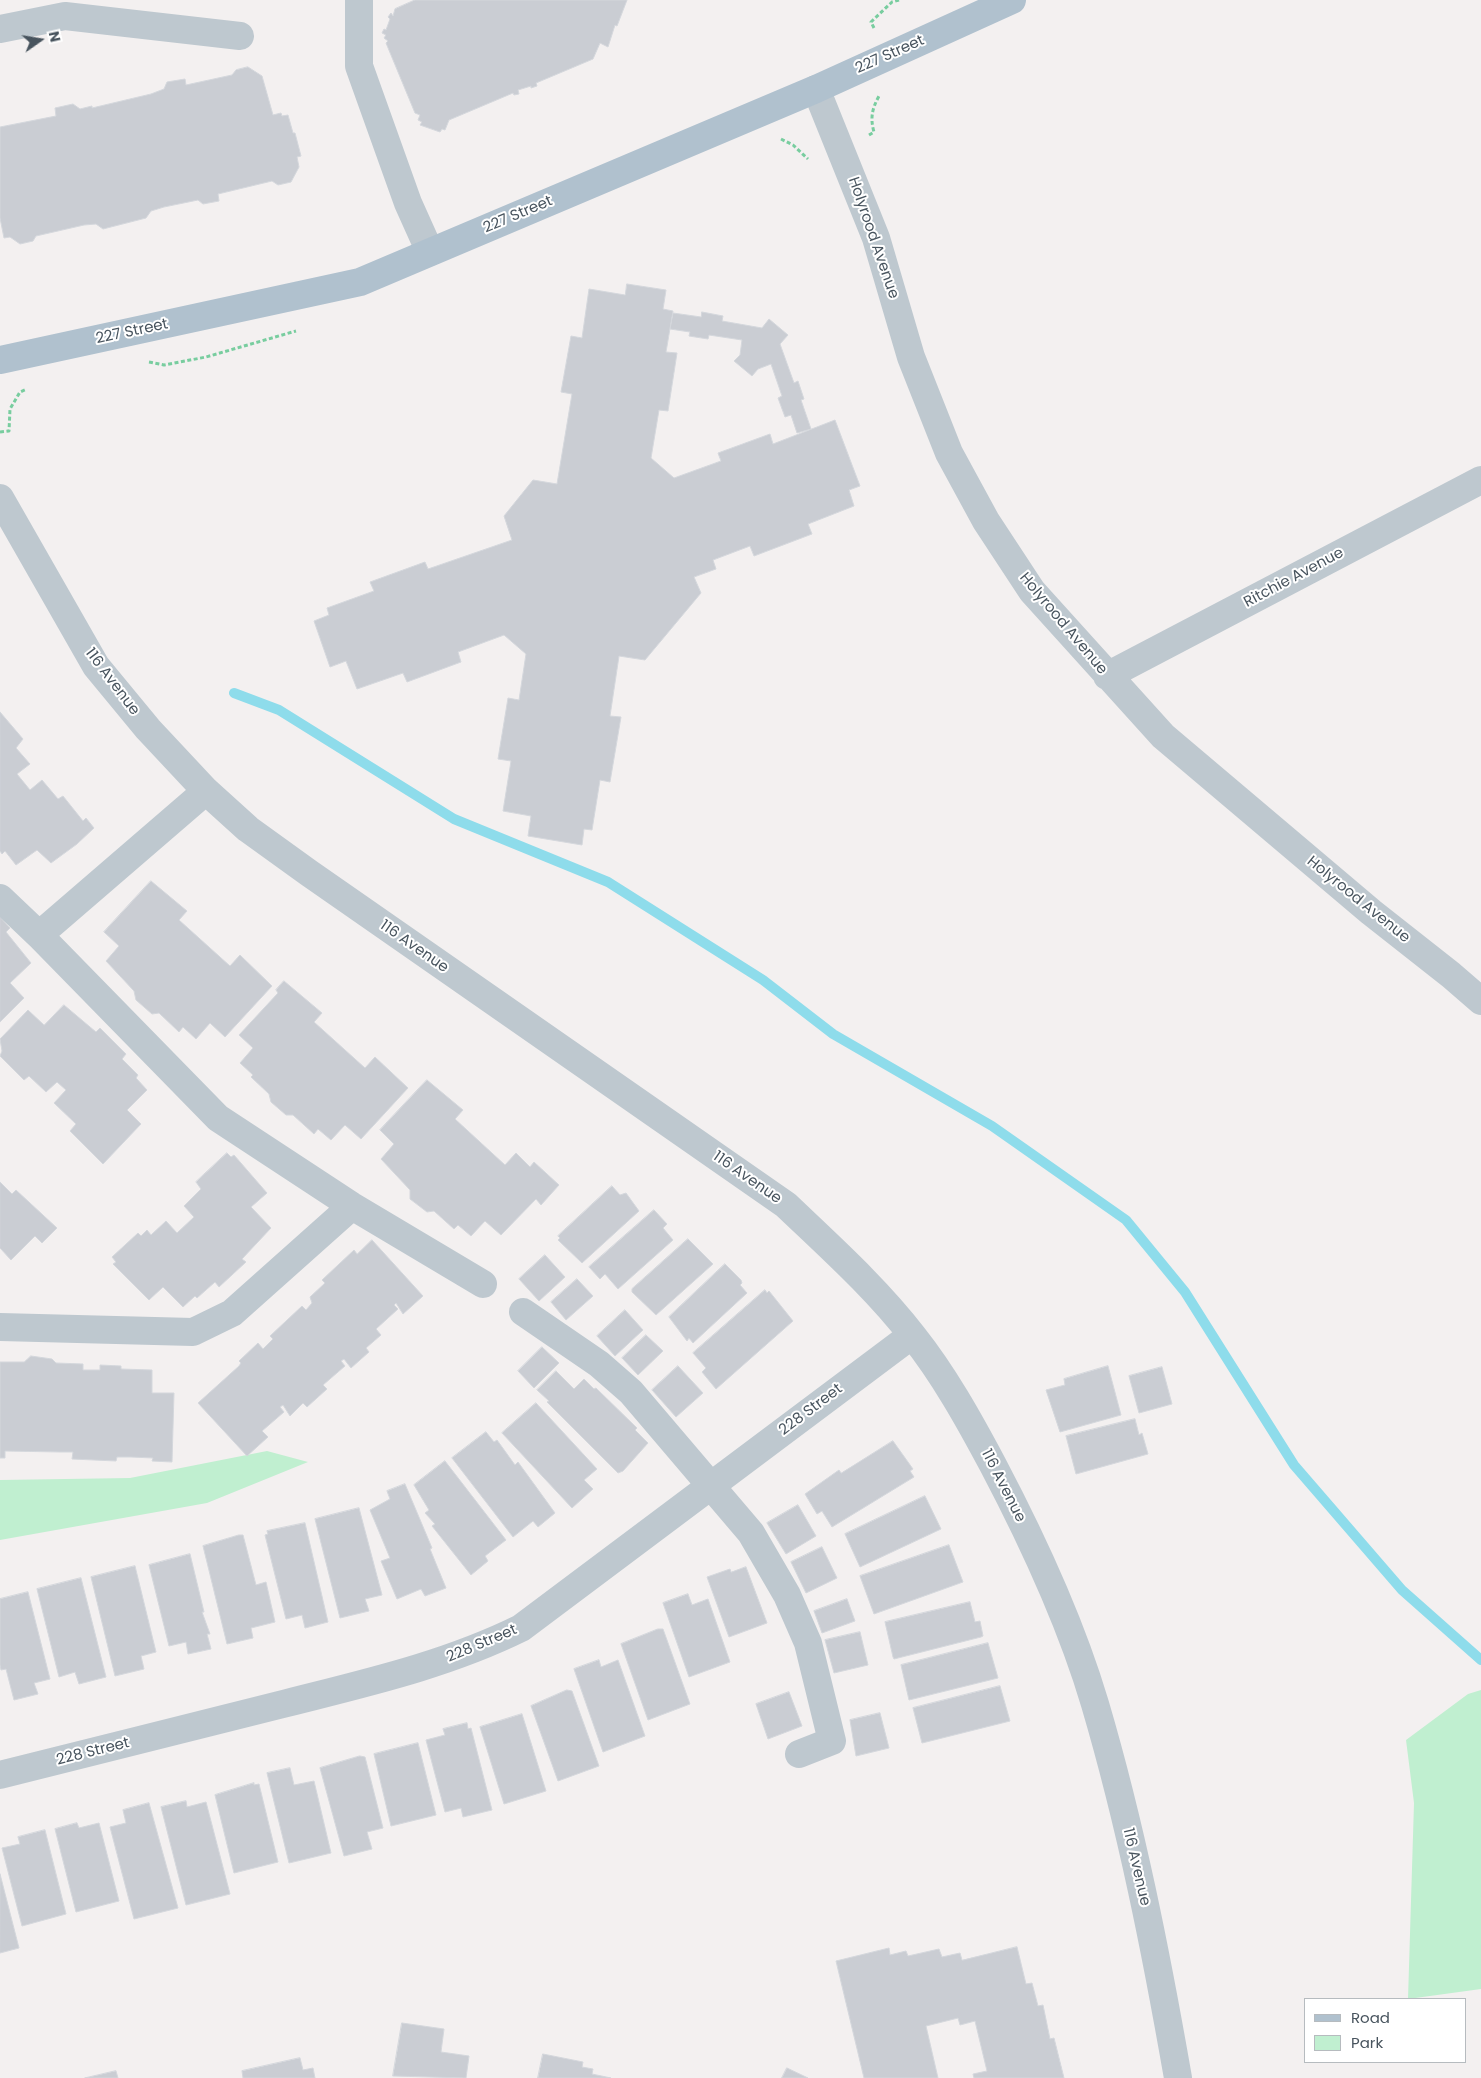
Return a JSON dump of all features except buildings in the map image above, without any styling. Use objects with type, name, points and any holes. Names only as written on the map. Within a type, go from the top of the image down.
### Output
[{"type":"main road","name":"227 Street","points":[[0,360],[360,282],[816,89],[1012,0]]},
{"type":"street","points":[[359,0],[359,66],[408,204],[430,252]]},
{"type":"street","points":[[0,29],[65,16],[240,36]]},
{"type":"street","name":"Holyrood Avenue","points":[[816,89],[870,221],[887,270],[911,357],[949,453],[986,521],[1032,591],[1163,736],[1481,1001]]},
{"type":"street","name":"Ritchie Avenue","points":[[1107,676],[1481,480]]},
{"type":"street","name":"116 Avenue","points":[[0,498],[96,666],[148,729],[206,791],[248,829],[309,873],[786,1205],[841,1257],[912,1335],[948,1385],[1013,1503],[1080,1661],[1097,1712],[1151,1930],[1178,2078]]},
{"type":"street","points":[[40,935],[206,791]]},
{"type":"street","points":[[0,898],[40,935],[218,1118],[352,1206],[483,1284]]},
{"type":"street","points":[[0,1326],[193,1332],[232,1313],[352,1206]]},
{"type":"street","points":[[524,1312],[599,1364],[631,1392],[712,1485],[751,1533],[769,1561],[787,1595],[808,1643],[832,1741],[799,1754]]},
{"type":"street","name":"228 Street","points":[[0,1775],[429,1666],[484,1646],[521,1628],[912,1335]]},
{"type":"path","points":[[871,22],[892,2],[899,0]]},
{"type":"path","points":[[874,132],[871,120],[872,109],[884,90]]},
{"type":"path","points":[[784,140],[801,151],[810,162]]},
{"type":"path","points":[[0,432],[9,431],[10,409],[20,392]]},
{"type":"green space","points":[[267,1451],[308,1462],[207,1503],[0,1540],[0,1480],[130,1478]]},
{"type":"green space","points":[[1481,1690],[1481,1989],[1408,1998],[1414,1803],[1406,1740],[1468,1694]]},
{"type":"waterway","points":[[234,693],[279,710],[454,819],[608,882],[763,980],[833,1034],[992,1126],[1126,1220],[1185,1292],[1294,1465],[1402,1590],[1481,1660]]}]
